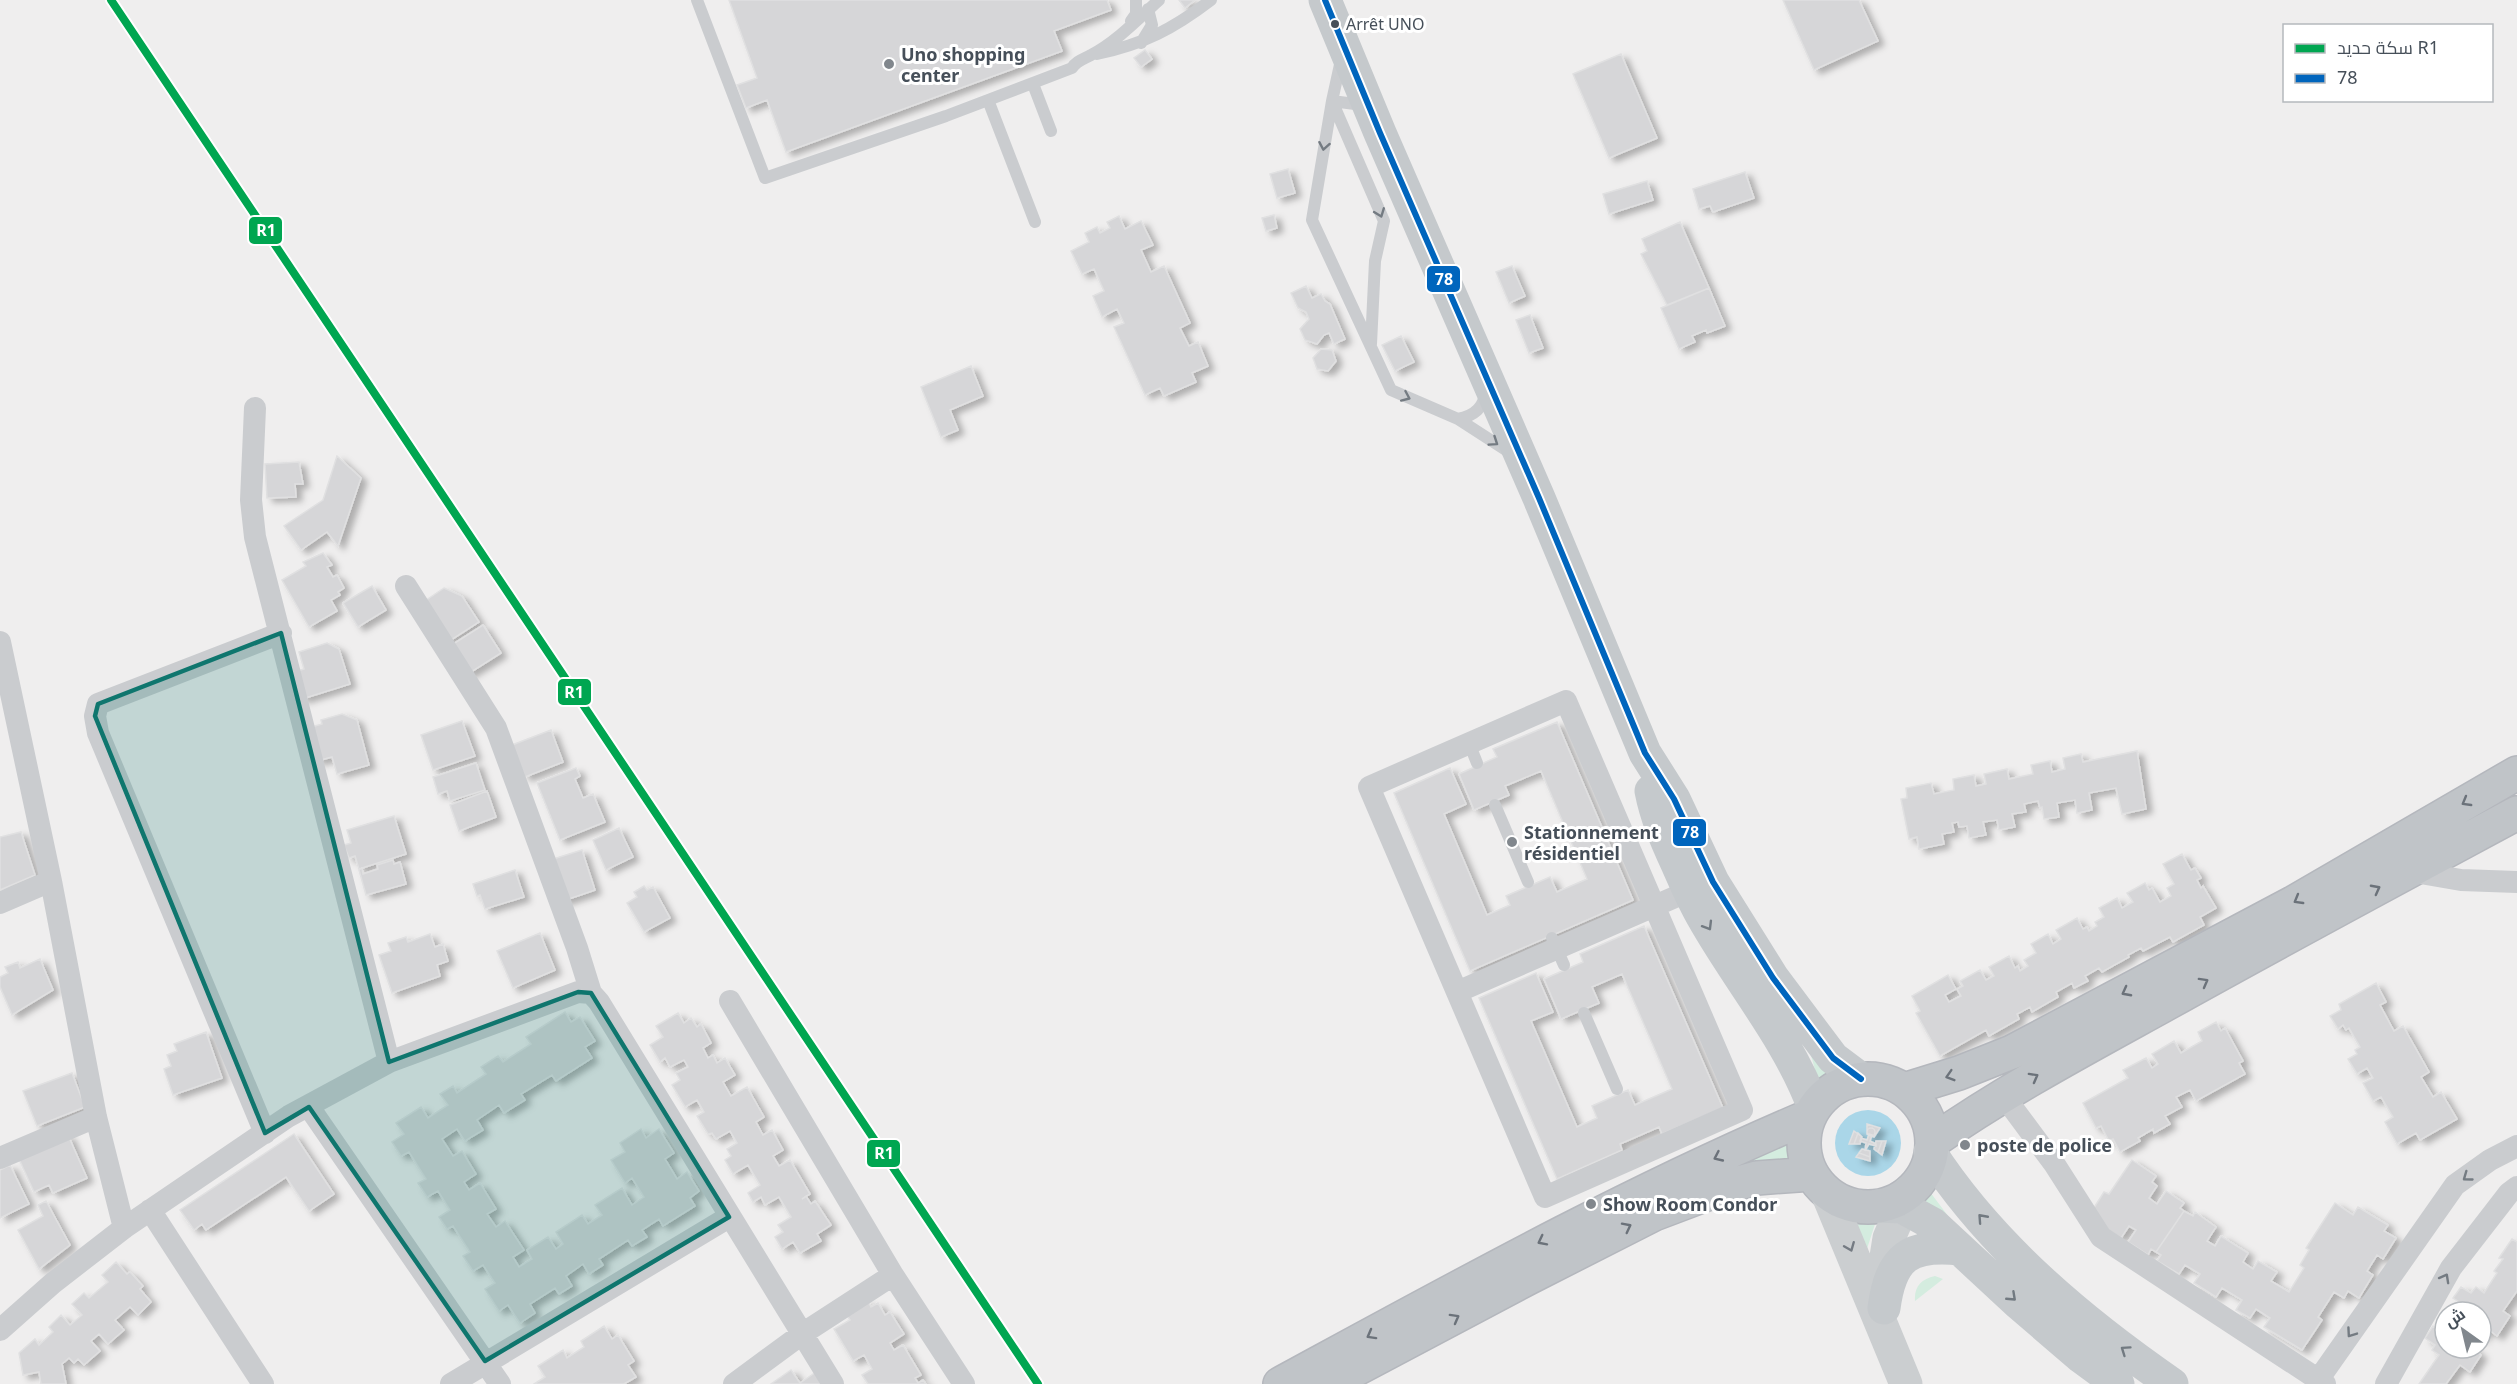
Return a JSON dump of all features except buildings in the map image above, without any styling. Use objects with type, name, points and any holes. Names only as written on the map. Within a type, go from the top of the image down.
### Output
[{"type":"highway","points":[[1904,1090],[1959,1073],[2012,1052],[2293,903],[2517,773]]},
{"type":"highway","points":[[1931,1147],[2003,1095],[2517,813]]},
{"type":"highway","points":[[1861,1079],[1876,1079],[1904,1090],[1924,1112],[1931,1147],[1928,1167],[1896,1202],[1852,1205],[1820,1183],[1806,1160],[1804,1145],[1812,1112],[1827,1094],[1843,1084],[1861,1079]]},
{"type":"highway","points":[[1280,1384],[1516,1254],[1641,1191],[1750,1121],[1812,1112]]},
{"type":"highway","points":[[1328,1384],[1653,1214],[1728,1186],[1757,1178],[1820,1183]]},
{"type":"main road","points":[[1328,17],[1524,464],[1645,753],[1674,799],[1713,882],[1773,978],[1833,1058],[1861,1079]]},
{"type":"main road","points":[[1645,753],[1654,808],[1689,891],[1718,943],[1794,1060],[1812,1112]]},
{"type":"main road","points":[[1931,1147],[1947,1178],[2039,1277],[2111,1341],[2172,1384]]},
{"type":"main road","points":[[1820,1183],[1906,1384]]},
{"type":"main road","points":[[1894,1354],[1884,1308],[1882,1282],[1896,1202],[1933,1224],[2017,1302],[2081,1357],[2118,1384]]},
{"type":"main road","points":[[1884,1308],[1887,1285],[1894,1269],[1903,1260],[1926,1247],[1960,1249]]},
{"type":"street","points":[[255,408],[251,500],[255,537],[389,1062]]},
{"type":"street","points":[[406,586],[496,728],[577,948],[591,993],[599,1002],[833,1384]]},
{"type":"street","points":[[265,1132],[98,733],[94,716],[98,704],[281,633]]},
{"type":"street","points":[[0,642],[51,881],[96,1117],[124,1228]]},
{"type":"street","points":[[1566,701],[1654,907],[1750,1121],[1641,1145],[1545,1197],[1369,787],[1473,753],[1566,701]]},
{"type":"street","points":[[2409,871],[2461,880],[2517,882]]},
{"type":"street","points":[[0,903],[51,881]]},
{"type":"street","points":[[1457,992],[1558,951],[1689,891]]},
{"type":"street","points":[[0,1330],[53,1283],[124,1228],[289,1116],[389,1062],[578,992],[591,993]]},
{"type":"street","points":[[730,1001],[892,1275],[964,1384]]},
{"type":"street","points":[[2003,1095],[2055,1165],[2101,1237],[2321,1382],[2455,1185],[2490,1160],[2517,1146]]},
{"type":"street","points":[[309,1107],[500,1384]]},
{"type":"street","points":[[0,1158],[96,1117]]},
{"type":"street","points":[[2386,1384],[2451,1268],[2509,1193],[2517,1187]]},
{"type":"street","points":[[150,1210],[263,1384]]},
{"type":"street","points":[[451,1384],[485,1361],[729,1217]]},
{"type":"street","points":[[734,1384],[802,1334],[892,1275]]},
{"type":"lane","points":[[697,0],[765,178],[1033,84],[1072,68],[1075,63],[1092,55],[1140,44],[1181,22],[1211,0]]},
{"type":"lane","points":[[1125,29],[1136,14],[1136,0]]},
{"type":"lane","points":[[1092,55],[1159,0]]},
{"type":"lane","points":[[1140,44],[1152,25],[1148,9]]},
{"type":"lane","points":[[1328,17],[1332,101],[1312,220],[1391,390],[1458,419],[1524,464]]},
{"type":"lane","points":[[1033,84],[1051,131]]},
{"type":"lane","points":[[988,100],[1035,222]]},
{"type":"lane","points":[[1332,101],[1355,104],[1376,123]]},
{"type":"lane","points":[[1332,101],[1384,221],[1375,261],[1371,348]]},
{"type":"lane","points":[[1458,419],[1471,417],[1479,408],[1485,396],[1484,372]]},
{"type":"lane","points":[[1495,805],[1528,882]]},
{"type":"lane","points":[[1584,1013],[1617,1089]]},
{"type":"highlighted area","points":[[281,633],[389,1062],[578,992],[591,993],[729,1217],[485,1361],[309,1107],[265,1133],[95,716],[98,704]]},
{"type":"green space","points":[[1809,1048],[1840,1075],[1820,1088]]},
{"type":"green space","points":[[1786,1138],[1794,1165],[1716,1175]]},
{"type":"green space","points":[[1925,1191],[1930,1192],[1958,1229],[1923,1199],[1922,1194]]},
{"type":"green space","points":[[1854,1214],[1876,1221],[1865,1255],[1851,1224]]},
{"type":"green space","points":[[1935,1276],[1943,1279],[1915,1301],[1919,1284]]},
{"type":"water","points":[[1868,1110],[1880,1113],[1891,1120],[1898,1131],[1901,1143],[1898,1155],[1891,1166],[1880,1173],[1868,1176],[1856,1173],[1845,1166],[1838,1155],[1835,1143],[1838,1131],[1845,1120],[1856,1113]]},
{"type":"rail line","name":"R1","points":[[111,0],[1038,1384]]},
{"type":"transit line","name":"78","points":[[1325,0],[1380,133],[1539,498],[1645,753],[1674,799],[1713,882],[1773,978],[1833,1058],[1861,1079]]},
{"type":"place","name":"Arrêt UNO","points":[[1335,24]]},
{"type":"place","name":"Uno shopping center","points":[[889,64]]},
{"type":"place","name":"Stationnement résidentiel","points":[[1512,842]]},
{"type":"place","name":"poste de police","points":[[1965,1145]]},
{"type":"place","name":"Show Room Condor","points":[[1591,1204]]}]
